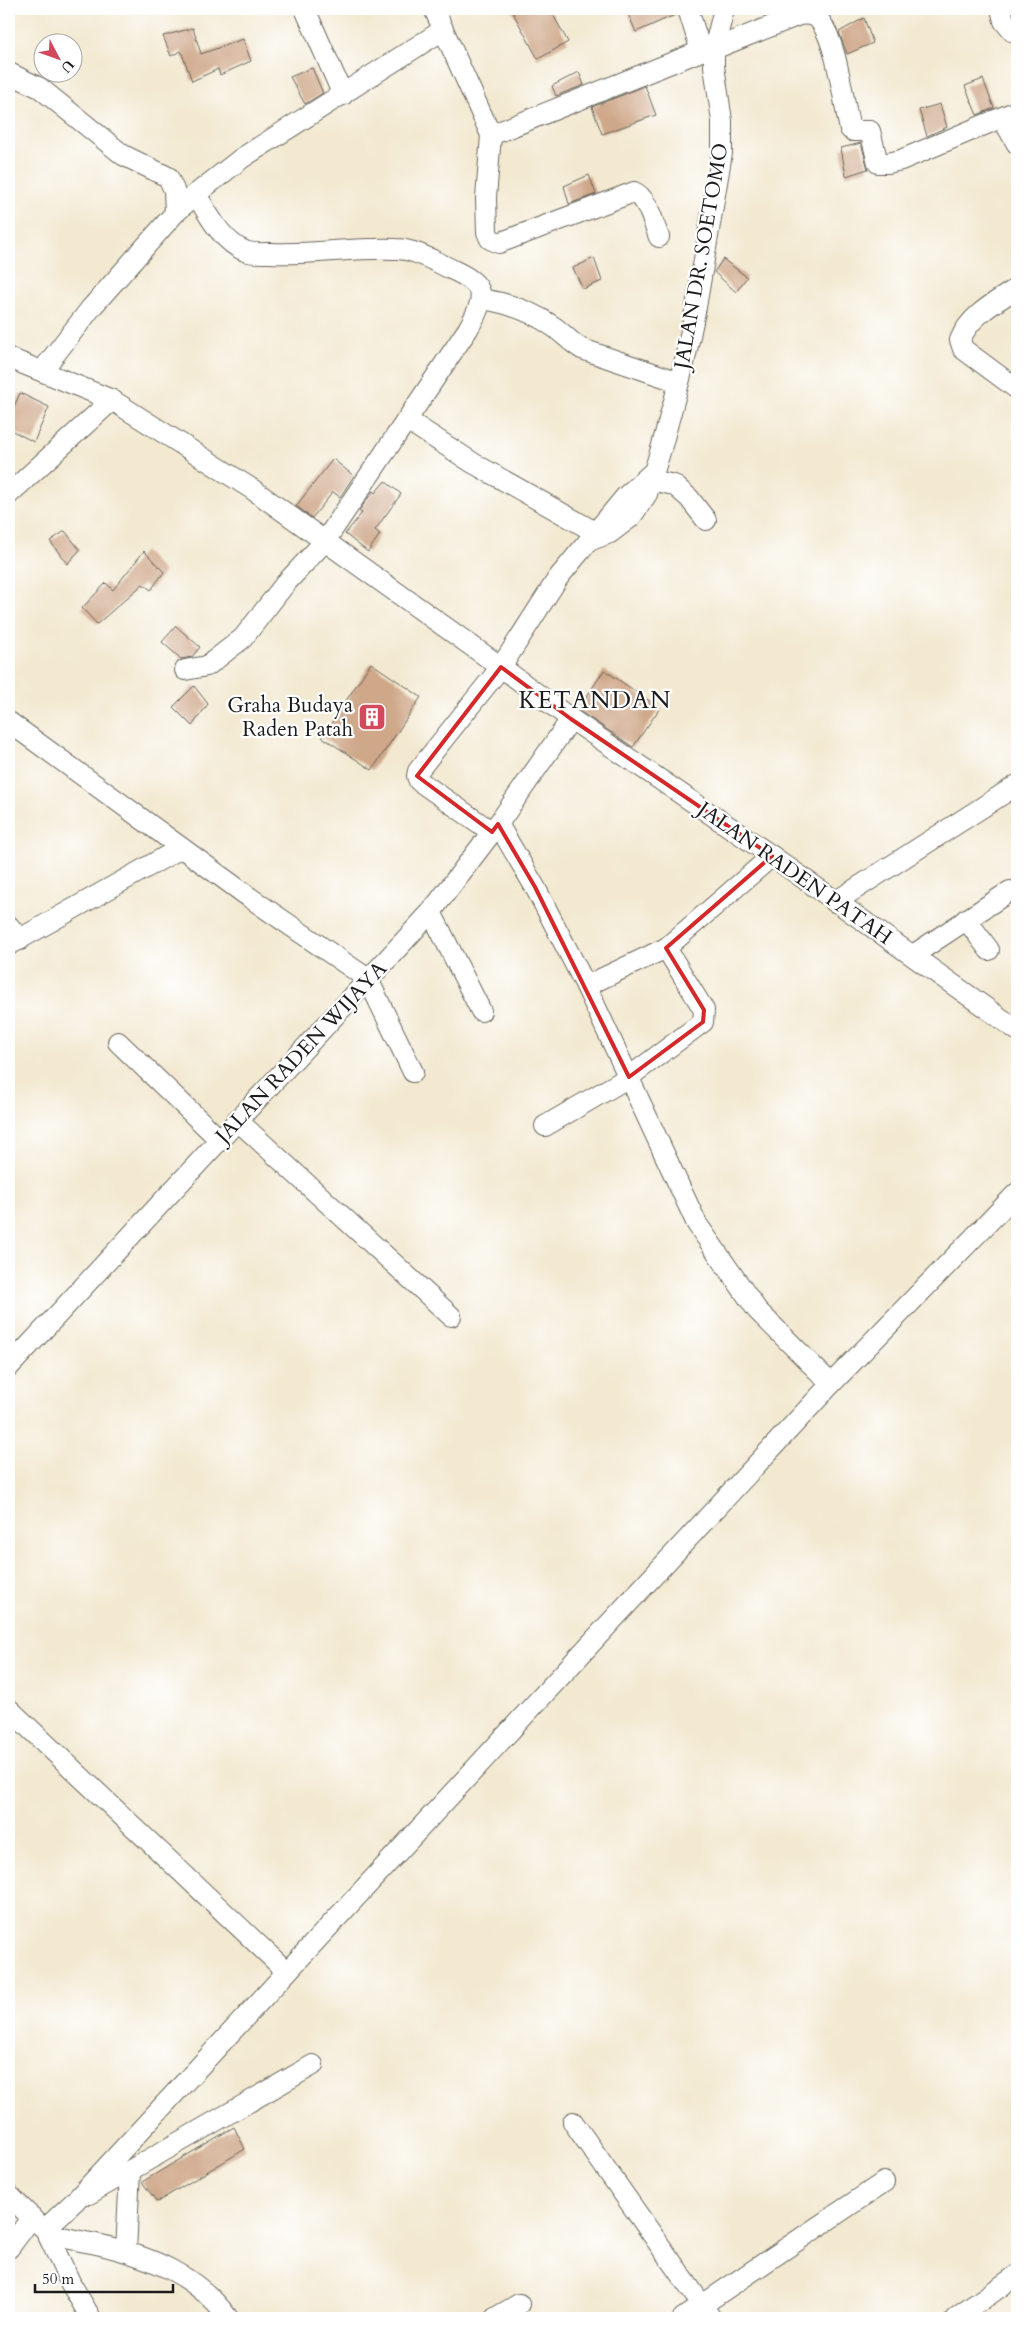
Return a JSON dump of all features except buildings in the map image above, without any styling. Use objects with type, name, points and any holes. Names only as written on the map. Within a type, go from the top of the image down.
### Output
[{"type":"street","points":[[305,9],[343,95]]},
{"type":"street","points":[[434,9],[491,135],[487,232],[494,242],[499,243],[634,192],[640,194],[646,204],[659,237]]},
{"type":"street","points":[[688,9],[707,50]]},
{"type":"street","name":"JALAN DR. SOETOMO","points":[[495,828],[419,781],[416,776],[502,666],[541,601],[593,536],[636,487],[652,476],[679,382],[696,307],[722,154],[722,121],[714,66],[707,50],[724,9]]},
{"type":"street","points":[[1001,9],[1004,21],[1012,31],[1017,29]]},
{"type":"street","points":[[491,135],[707,50],[799,15],[808,14],[816,17],[825,31],[834,56],[850,129],[853,131],[870,132],[876,160],[882,164],[901,160],[1010,114],[1017,144]]},
{"type":"street","points":[[42,371],[91,308],[175,213],[196,194],[242,158],[443,30]]},
{"type":"street","points":[[9,73],[40,88],[123,155],[168,177],[174,190],[175,213]]},
{"type":"street","points":[[185,670],[207,666],[243,638],[285,584],[325,541],[468,329],[480,308],[482,299],[476,286],[468,277],[432,260],[398,249],[301,255],[246,252],[233,243],[211,220],[196,194]]},
{"type":"street","points":[[1017,288],[976,316],[964,330],[960,340],[963,349],[1017,388]]},
{"type":"street","points":[[482,299],[517,308],[554,327],[573,344],[582,349],[679,382]]},
{"type":"street","name":"JALAN RADEN PATAH","points":[[9,358],[112,400],[252,489],[502,666],[571,719],[772,856],[1017,1030]]},
{"type":"street","points":[[9,494],[112,400]]},
{"type":"street","points":[[407,420],[473,463],[593,536]]},
{"type":"street","points":[[652,476],[674,485],[689,498],[706,520]]},
{"type":"street","name":"JALAN RADEN WIJAYA","points":[[9,1367],[431,912],[495,828],[571,719]]},
{"type":"street","points":[[9,722],[181,848],[368,979],[413,1072]]},
{"type":"street","points":[[835,902],[1017,785]]},
{"type":"street","points":[[495,828],[535,886],[586,986],[697,1224],[756,1310],[831,1384]]},
{"type":"street","points":[[12,937],[181,848]]},
{"type":"street","points":[[586,986],[666,948],[772,856]]},
{"type":"street","points":[[913,955],[1010,891]]},
{"type":"street","points":[[431,912],[481,1011]]},
{"type":"street","points":[[966,919],[989,950]]},
{"type":"street","points":[[544,1126],[629,1077],[703,1022],[704,1010],[666,948]]},
{"type":"street","points":[[118,1042],[219,1139]]},
{"type":"street","points":[[237,1120],[451,1316]]},
{"type":"street","points":[[75,2201],[831,1384],[1017,1194]]},
{"type":"street","points":[[9,1709],[287,1972]]},
{"type":"street","points":[[9,2248],[38,2223],[313,2065]]},
{"type":"street","points":[[573,2122],[706,2312]]},
{"type":"street","points":[[126,2251],[130,2171]]},
{"type":"street","points":[[683,2318],[706,2312],[884,2182]]},
{"type":"street","points":[[9,2195],[38,2223],[60,2236],[126,2251],[178,2272],[191,2281],[228,2318]]},
{"type":"street","points":[[38,2223],[91,2318]]},
{"type":"street","points":[[956,2318],[1017,2275]]},
{"type":"street","points":[[495,2318],[519,2304]]},
{"type":"highlighted area","points":[[501,667],[571,719],[772,856],[666,948],[704,1010],[703,1022],[629,1077],[535,887],[498,824],[492,832],[417,776]]},
{"type":"place","name":"Graha Budaya Raden Patah","points":[[372,717]]},
{"type":"district","name":"KETANDAN","points":[[595,700]]}]
